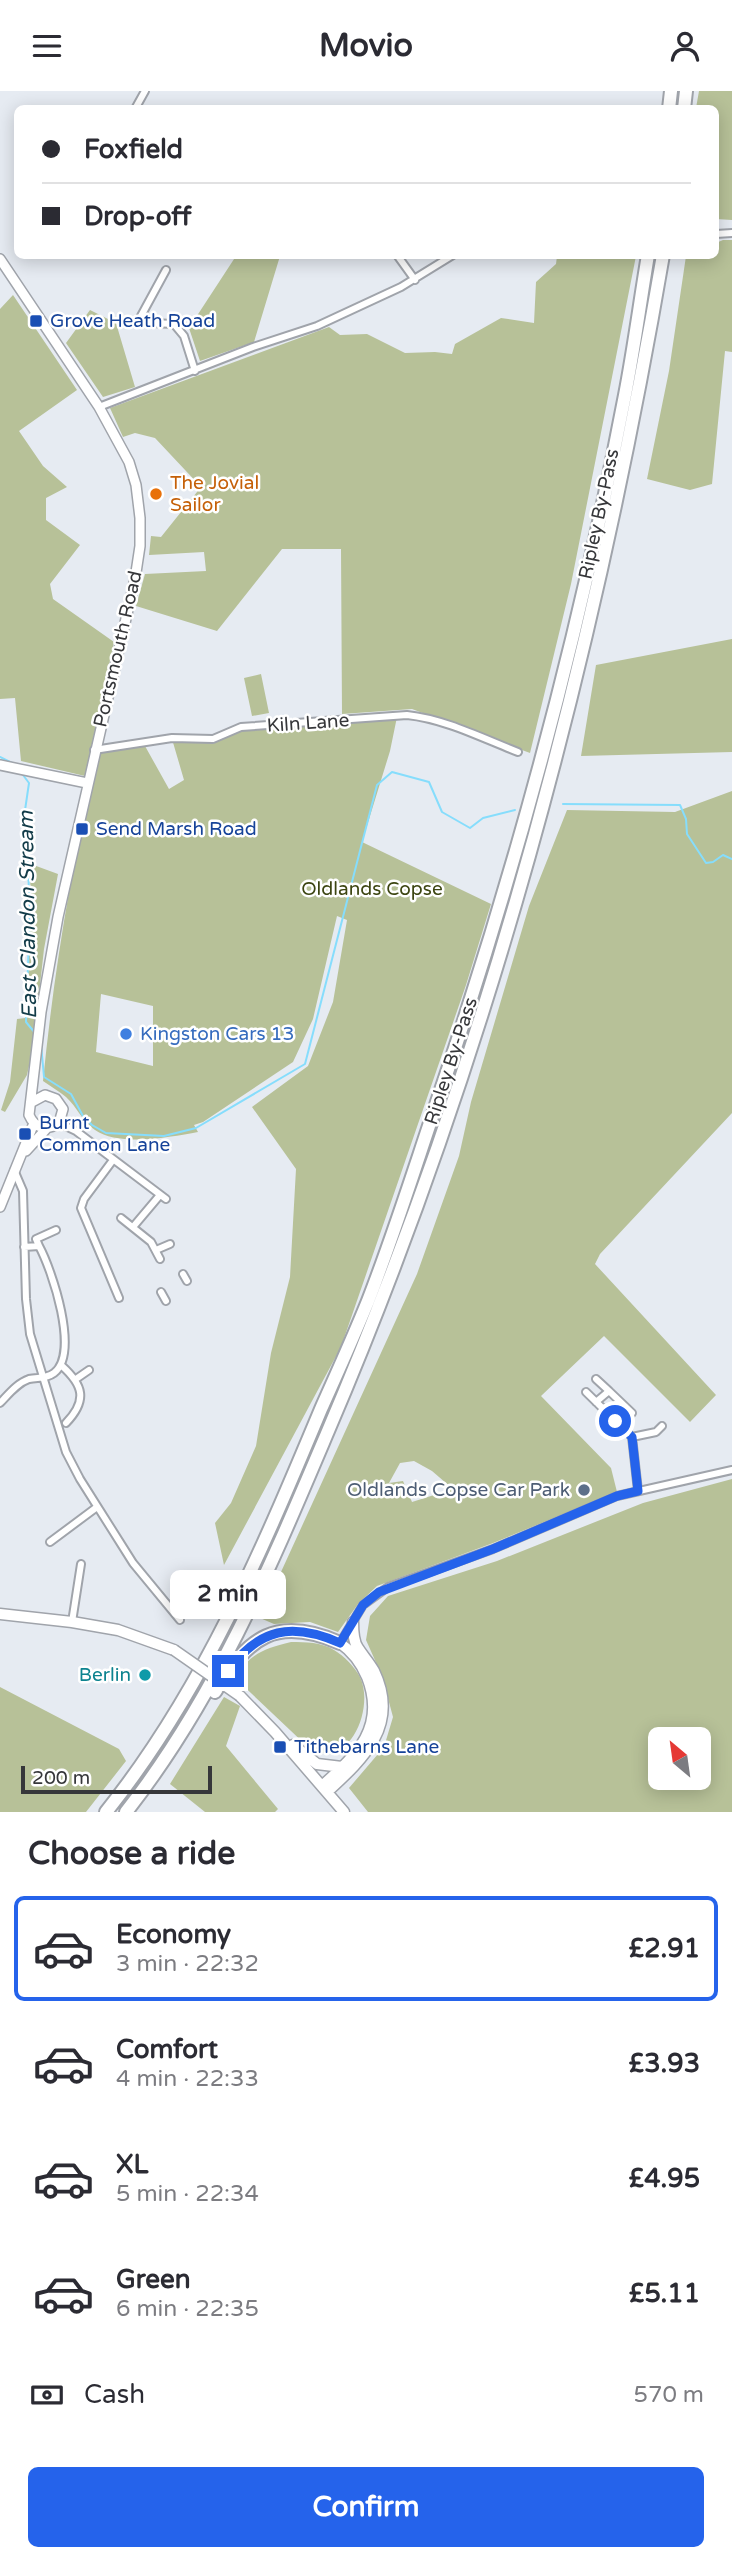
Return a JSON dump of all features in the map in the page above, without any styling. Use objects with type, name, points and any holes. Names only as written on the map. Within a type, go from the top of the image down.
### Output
[{"type":"highway","name":"Ripley By-Pass","points":[[106,1812],[148,1758],[181,1707],[228,1620],[367,1304],[393,1233],[488,950],[547,739],[622,409],[647,259]]},
{"type":"highway","name":"Ripley By-Pass","points":[[126,1812],[193,1715],[223,1662],[279,1545],[381,1307],[453,1104],[502,951],[573,694],[636,410],[662,259]]},
{"type":"highway","points":[[159,1767],[192,1731],[234,1662],[257,1641],[273,1634],[302,1631],[340,1643]]},
{"type":"main road","name":"Portsmouth Road","points":[[0,259],[99,407],[129,462],[139,506],[140,531],[135,579],[55,927],[38,1031],[29,1111],[34,1123],[0,1207]]},
{"type":"main road","points":[[0,765],[87,783]]},
{"type":"main road","points":[[34,1071],[49,1096],[60,1103],[61,1119]]},
{"type":"main road","points":[[32,1102],[49,1096]]},
{"type":"main road","name":"Portsmouth Road","points":[[22,1155],[47,1128],[61,1119]]},
{"type":"main road","points":[[34,1123],[38,1127],[47,1128]]},
{"type":"main road","points":[[0,1613],[118,1630],[172,1649],[212,1674],[240,1696],[344,1812]]},
{"type":"main road","points":[[324,1789],[368,1751],[381,1717],[381,1691],[373,1670],[355,1642],[353,1622]]},
{"type":"main road","points":[[324,1789],[363,1744],[369,1731],[373,1700],[362,1667],[349,1649],[340,1643]]},
{"type":"main road","points":[[275,1732],[317,1764],[342,1767]]},
{"type":"street","points":[[400,259],[415,280]]},
{"type":"street","points":[[99,407],[253,347],[317,326],[415,280],[447,259]]},
{"type":"street","points":[[166,270],[141,316],[151,323],[174,324],[184,336],[195,370]]},
{"type":"street","name":"Kiln Lane","points":[[94,750],[172,738],[213,739],[241,727],[407,715],[444,724],[518,752]]},
{"type":"street","points":[[61,1119],[163,1197],[133,1227]]},
{"type":"street","points":[[113,1160],[83,1199],[81,1208],[119,1298]]},
{"type":"street","points":[[14,1170],[22,1185],[27,1316],[42,1379],[66,1452],[133,1563],[180,1620]]},
{"type":"street","points":[[9,1183],[16,1187],[23,1204]]},
{"type":"street","points":[[121,1218],[151,1242],[160,1259]]},
{"type":"street","points":[[0,1403],[18,1386],[30,1379],[42,1379],[53,1374],[62,1366],[65,1342],[59,1305],[48,1262],[36,1239],[56,1230]]},
{"type":"street","points":[[156,1250],[170,1244]]},
{"type":"street","points":[[24,1247],[39,1246]]},
{"type":"street","points":[[183,1274],[187,1281]]},
{"type":"street","points":[[162,1292],[166,1301]]},
{"type":"street","points":[[62,1366],[76,1379],[81,1399],[78,1408],[66,1423]]},
{"type":"street","points":[[76,1379],[89,1370]]},
{"type":"street","points":[[597,1379],[632,1413]]},
{"type":"street","points":[[596,1402],[609,1391]]},
{"type":"street","points":[[586,1392],[632,1437],[638,1491]]},
{"type":"street","points":[[632,1437],[653,1433],[662,1426]]},
{"type":"street","points":[[340,1643],[363,1605],[388,1587],[493,1549],[617,1496],[732,1470]]},
{"type":"street","points":[[50,1542],[97,1507]]},
{"type":"street","points":[[72,1622],[81,1564]]},
{"type":"green space","points":[[699,91],[732,91],[732,220],[719,219],[719,105],[697,105]]},
{"type":"green space","points":[[732,240],[732,352],[725,351],[712,484],[690,490],[647,479],[669,371],[686,259],[719,259],[719,242]]},
{"type":"green space","points":[[234,259],[279,259],[254,342],[200,361],[189,328]]},
{"type":"green space","points":[[557,259],[635,259],[571,584],[530,753],[412,709],[342,714],[341,549],[282,549],[217,631],[136,606],[145,574],[206,571],[204,552],[149,555],[151,536],[161,537],[201,487],[155,438],[135,433],[123,437],[110,408],[329,327],[340,335],[367,334],[405,353],[452,354],[455,344],[501,318],[534,323],[536,282],[556,264]]},
{"type":"green space","points":[[13,295],[77,390],[19,431],[43,466],[67,487],[46,498],[46,520],[80,545],[50,584],[53,599],[114,642],[85,776],[21,761],[15,698],[0,699],[0,309]]},
{"type":"green space","points":[[90,310],[116,323],[135,387],[103,397],[66,343]]},
{"type":"green space","points":[[732,639],[732,752],[581,756],[596,665]]},
{"type":"green space","points":[[261,674],[269,713],[252,716],[244,678]]},
{"type":"green space","name":"Oldlands Copse","points":[[397,717],[390,751],[362,842],[491,904],[466,985],[341,1347],[224,1565],[215,1523],[231,1503],[256,1446],[271,1353],[290,1277],[296,1169],[252,1107],[308,1066],[333,1002],[347,920],[337,916],[313,1019],[293,1062],[203,1122],[194,1125],[198,1132],[145,1139],[105,1135],[90,1126],[66,1097],[43,1081],[65,916],[98,753],[145,746],[169,789],[184,780],[172,739],[202,740],[241,728]],"holes":[[[101,994],[153,1006],[153,1066],[96,1052]]]},
{"type":"green space","points":[[732,791],[732,1113],[600,1254],[595,1264],[716,1395],[690,1422],[604,1336],[541,1396],[611,1468],[617,1492],[493,1543],[377,1586],[358,1604],[338,1632],[310,1622],[274,1624],[260,1618],[417,1274],[459,1156],[471,1102],[529,906],[567,810],[675,812]],"holes":[[[414,1461],[432,1471],[453,1489],[412,1502],[403,1481],[389,1483],[400,1463]]]},
{"type":"green space","points":[[28,863],[58,874],[44,949],[33,1048],[27,1075],[5,1112],[1,1110],[10,1082],[17,1019],[25,1018],[32,899]]},
{"type":"green space","points":[[732,1479],[732,1812],[368,1812],[349,1788],[384,1747],[393,1717],[382,1676],[366,1640],[370,1616],[388,1596],[497,1561],[643,1503]]},
{"type":"green space","points":[[291,1642],[329,1647],[338,1652],[360,1677],[364,1690],[361,1719],[347,1744],[336,1751],[323,1753],[309,1748],[235,1678],[258,1653]]},
{"type":"green space","points":[[0,1687],[119,1749],[126,1761],[86,1812],[0,1812]]},
{"type":"green space","points":[[224,1697],[240,1706],[226,1746],[278,1809],[275,1812],[205,1812],[170,1784]]},
{"type":"waterway","name":"East Clandon Stream","points":[[0,757],[12,763]]},
{"type":"waterway","name":"East Clandon Stream","points":[[41,1044],[44,1077],[71,1094],[83,1116],[106,1133],[164,1136],[196,1128],[305,1064],[377,785],[392,772],[429,782],[442,812],[470,828],[483,818],[515,810]]},
{"type":"waterway","name":"East Clandon Stream","points":[[23,775],[29,783],[24,817],[31,839],[27,849],[30,910],[26,1022],[35,1033]]},
{"type":"waterway","name":"East Clandon Stream","points":[[563,804],[680,805],[686,819],[687,834],[706,863],[723,855],[732,859]]},
{"type":"place","name":"Grove Heath Road","points":[[36,321]]},
{"type":"place","name":"The Jovial Sailor","points":[[156,494]]},
{"type":"place","name":"Send Marsh Road","points":[[82,829]]},
{"type":"place","name":"Kingston Cars 13","points":[[126,1034]]},
{"type":"place","name":"Burnt Common Lane","points":[[25,1134]]},
{"type":"place","name":"Oldlands Copse Car Park","points":[[584,1490]]},
{"type":"place","name":"Berlin","points":[[145,1675]]},
{"type":"place","name":"Tithebarns Lane","points":[[280,1747]]},
{"type":"route","points":[[228,1671],[249,1647],[273,1634],[302,1631],[340,1643],[363,1605],[388,1587],[493,1549],[617,1496],[638,1491],[632,1437],[615,1421]]}]
